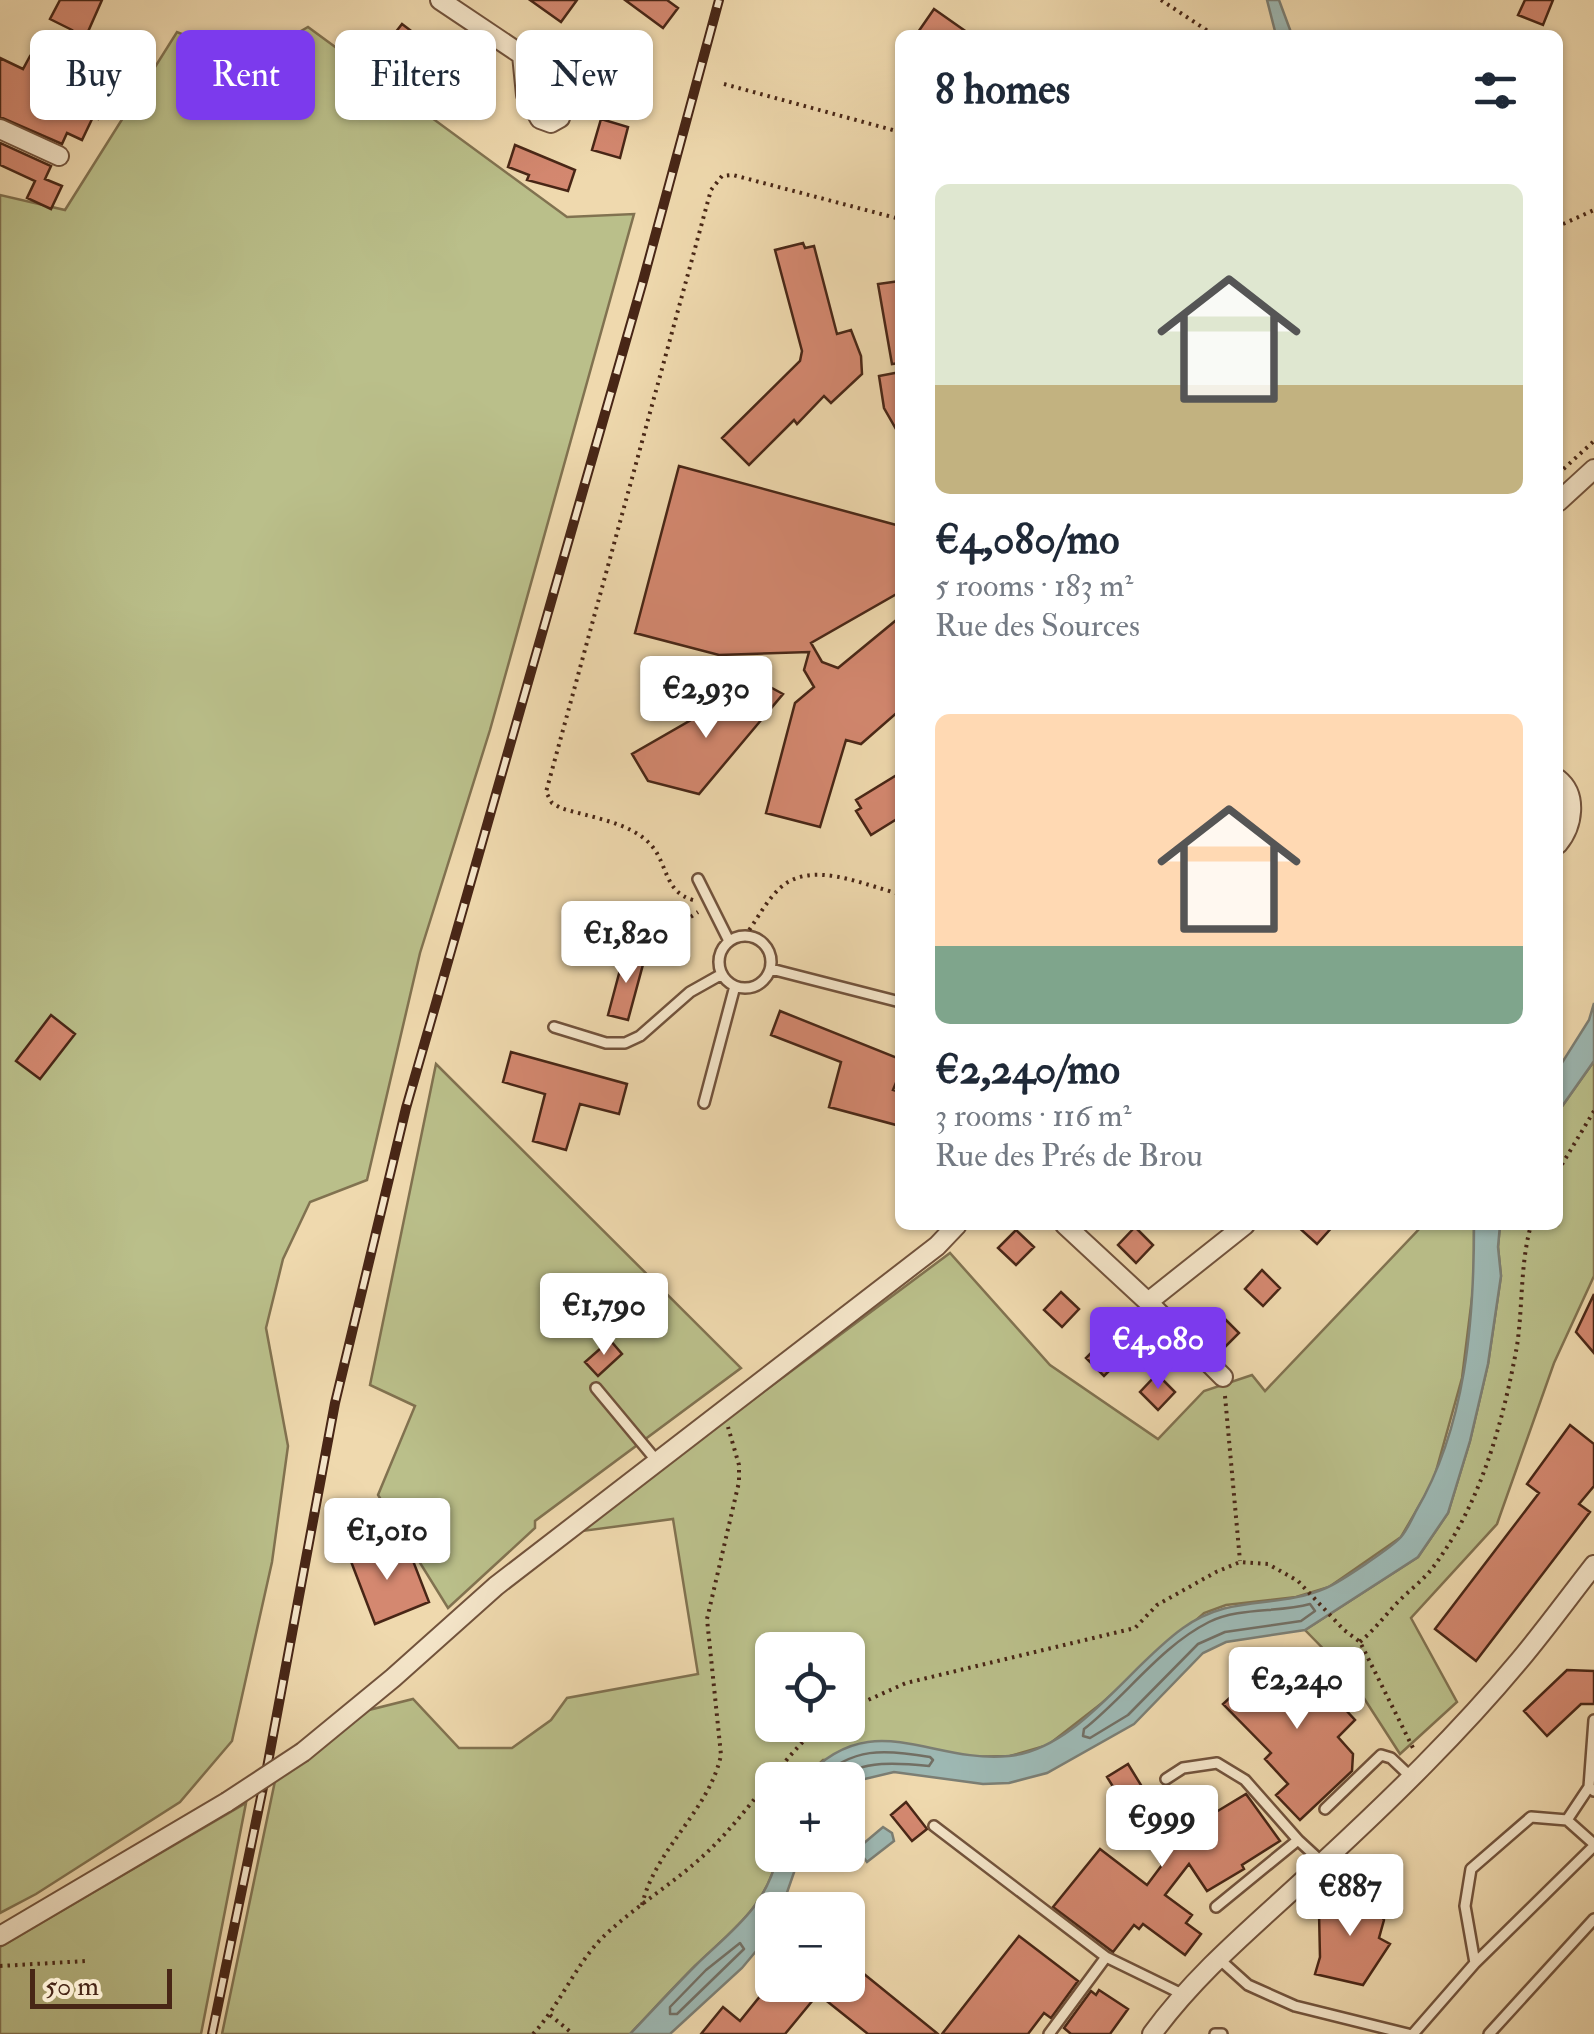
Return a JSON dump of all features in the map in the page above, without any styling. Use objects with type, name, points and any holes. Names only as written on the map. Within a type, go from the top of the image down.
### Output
[{"type":"street","points":[[440,0],[516,51]]},
{"type":"street","points":[[0,129],[59,156]]},
{"type":"street","points":[[1563,497],[1594,469]]},
{"type":"street","points":[[1563,783],[1568,787],[1572,804],[1563,837]]},
{"type":"street","points":[[0,1936],[303,1752],[496,1586],[937,1246],[952,1230]]},
{"type":"street","points":[[1070,1230],[1223,1377]]},
{"type":"street","points":[[1148,1302],[1239,1230]]},
{"type":"street","points":[[1152,2034],[1182,1994],[1218,1958],[1417,1771],[1520,1660],[1594,1565]]},
{"type":"lane","points":[[698,879],[730,941]]},
{"type":"lane","points":[[745,936],[766,946],[771,969],[761,984],[744,989],[722,974],[720,956],[730,941],[745,936]]},
{"type":"lane","points":[[771,969],[895,1001]]},
{"type":"lane","points":[[554,1026],[606,1043],[625,1043],[640,1036],[690,992],[722,974]]},
{"type":"lane","points":[[704,1103],[735,986]]},
{"type":"lane","points":[[596,1388],[656,1460]]},
{"type":"lane","points":[[1567,1820],[1592,1789],[1594,1720]]},
{"type":"lane","points":[[1324,1810],[1381,1754],[1417,1771]]},
{"type":"lane","points":[[1166,1779],[1183,1768],[1218,1763],[1245,1780],[1323,1862]]},
{"type":"lane","points":[[1218,1958],[1248,1985],[1295,2006],[1411,2034],[1594,1845],[1567,1820],[1531,1817],[1471,1869],[1465,1906],[1476,1963]]},
{"type":"lane","points":[[934,1826],[1106,1957],[1182,1994]]},
{"type":"lane","points":[[1216,1908],[1298,1840]]},
{"type":"lane","points":[[1488,2034],[1594,1919]]},
{"type":"lane","points":[[1048,2034],[1106,1957]]},
{"type":"path","points":[[1161,0],[1206,30]]},
{"type":"path","points":[[724,84],[895,131]]},
{"type":"path","points":[[710,904],[687,900],[672,890],[652,846],[630,830],[561,808],[552,803],[546,792],[711,190],[722,176],[733,175],[895,218]]},
{"type":"path","points":[[1563,224],[1594,210]]},
{"type":"path","points":[[1563,469],[1594,440]]},
{"type":"path","points":[[745,936],[780,888],[802,875],[822,874],[895,893]]},
{"type":"path","points":[[647,946],[710,904]]},
{"type":"path","points":[[1563,1163],[1594,1111]]},
{"type":"path","points":[[1360,1642],[1433,1568],[1470,1508],[1500,1423],[1517,1343],[1523,1254],[1530,1230]]},
{"type":"path","points":[[1223,1377],[1240,1562]]},
{"type":"path","points":[[642,1906],[654,1872],[717,1774],[721,1754],[707,1618],[739,1482],[739,1465],[723,1409]]},
{"type":"path","points":[[865,1701],[906,1683],[1135,1628],[1157,1605],[1240,1562],[1268,1564],[1298,1582],[1360,1642],[1417,1771]]},
{"type":"path","points":[[533,2034],[598,1943],[728,1831],[802,1742]]},
{"type":"path","points":[[0,1966],[86,1961]]},
{"type":"path","points":[[550,2015],[572,2034]]},
{"type":"green space","points":[[315,32],[335,47],[335,120],[435,120],[567,217],[634,214],[490,730],[420,953],[367,1180],[310,1202],[283,1259],[266,1328],[288,1446],[272,1562],[232,1741],[180,1802],[0,1913],[0,195],[65,210],[122,120],[156,120],[156,65],[176,34],[176,120],[315,120]]},
{"type":"green space","points":[[1594,1061],[1594,1276],[1554,1363],[1497,1524],[1411,1618],[1457,1702],[1400,1754],[1349,1675],[1305,1630],[1418,1557],[1448,1513],[1488,1364],[1501,1276],[1500,1230],[1563,1230],[1563,1105]]},
{"type":"green space","points":[[436,1064],[741,1368],[535,1521],[535,1528],[448,1608],[378,1495],[415,1406],[370,1385]]},
{"type":"green space","points":[[1418,1230],[1474,1230],[1474,1282],[1462,1378],[1433,1482],[1401,1537],[1329,1587],[1296,1597],[1226,1605],[1204,1613],[1048,1745],[1010,1756],[755,1762],[755,1872],[773,1872],[765,1890],[755,1892],[755,1905],[746,1917],[630,2034],[222,2034],[275,1781],[369,1710],[413,1699],[459,1748],[512,1748],[551,1720],[567,1698],[698,1674],[673,1519],[575,1532],[950,1253],[1050,1365],[1158,1439],[1204,1391],[1252,1375],[1265,1391]]},
{"type":"green space","points":[[246,1803],[201,2034],[0,2034],[0,1947]]},
{"type":"water","points":[[1267,0],[1279,0],[1290,30],[1275,30]]},
{"type":"water","points":[[1594,1003],[1594,1061],[1563,1105],[1563,1061],[1589,1020]]},
{"type":"water","points":[[1474,1230],[1500,1230],[1501,1276],[1488,1364],[1470,1441],[1448,1513],[1418,1557],[1305,1630],[1226,1642],[1203,1653],[1134,1724],[1047,1773],[1009,1783],[983,1784],[894,1772],[865,1779],[865,1762],[823,1762],[853,1745],[877,1741],[980,1756],[1009,1756],[1034,1750],[1080,1722],[1163,1644],[1201,1617],[1236,1606],[1307,1595],[1365,1564],[1401,1537],[1433,1478],[1456,1408],[1469,1335]]},
{"type":"water","points":[[883,1827],[892,1833],[894,1841],[867,1862],[865,1842]]},
{"type":"water","points":[[794,1872],[787,1892],[764,1892],[772,1874]]},
{"type":"water","points":[[755,1905],[755,1952],[742,1968],[670,2034],[630,2034],[687,1974]]},
{"type":"building","points":[[60,0],[102,0],[89,30],[72,30],[50,19]]},
{"type":"building","points":[[530,0],[577,0],[561,22]]},
{"type":"building","points":[[625,0],[667,0],[678,8],[663,28]]},
{"type":"building","points":[[1525,0],[1553,0],[1543,25],[1518,15]]},
{"type":"building","points":[[934,9],[964,30],[919,30]]},
{"type":"building","points":[[30,56],[30,120],[92,120],[82,140],[67,133],[62,144],[0,117],[0,58],[23,69]]},
{"type":"building","points":[[601,120],[628,127],[620,158],[592,150]]},
{"type":"building","points":[[0,143],[51,166],[45,179],[62,186],[51,209],[27,198],[35,181],[0,165]]},
{"type":"building","points":[[515,145],[575,170],[568,191],[527,180],[529,175],[508,167]]},
{"type":"building","points":[[803,243],[805,248],[814,246],[837,334],[851,330],[861,356],[862,374],[831,403],[824,396],[797,424],[794,420],[749,465],[722,438],[800,361],[802,351],[775,250]]},
{"type":"building","points":[[895,282],[895,364],[892,364],[878,284]]},
{"type":"building","points":[[895,373],[895,427],[884,408],[879,376]]},
{"type":"building","points":[[679,466],[895,525],[895,595],[811,643],[822,662],[838,668],[895,621],[895,714],[861,744],[846,740],[820,827],[766,813],[795,703],[814,687],[804,670],[809,652],[719,655],[635,633]]},
{"type":"building","points":[[759,681],[783,694],[699,794],[648,781],[632,754]]},
{"type":"building","points":[[895,776],[895,820],[871,835],[856,811],[861,808],[856,800]]},
{"type":"building","points":[[625,951],[645,957],[628,1020],[608,1015]]},
{"type":"building","points":[[780,1011],[895,1057],[895,1125],[829,1107],[841,1062],[771,1035]]},
{"type":"building","points":[[51,1015],[75,1034],[40,1079],[16,1061]]},
{"type":"building","points":[[511,1052],[627,1084],[619,1114],[580,1104],[566,1150],[533,1141],[545,1094],[503,1082]]},
{"type":"building","points":[[1016,1230],[1034,1247],[1016,1265],[998,1248]]},
{"type":"building","points":[[1132,1230],[1138,1230],[1153,1245],[1136,1263],[1118,1245]]},
{"type":"building","points":[[1302,1230],[1330,1230],[1317,1244]]},
{"type":"building","points":[[1262,1270],[1280,1288],[1263,1306],[1245,1289]]},
{"type":"building","points":[[1061,1292],[1079,1309],[1062,1327],[1044,1310]]},
{"type":"building","points":[[1594,1294],[1594,1353],[1576,1332]]},
{"type":"building","points":[[1221,1315],[1239,1333],[1221,1351],[1203,1333]]},
{"type":"building","points":[[610,1340],[622,1354],[598,1376],[585,1362]]},
{"type":"building","points":[[1103,1341],[1122,1358],[1104,1376],[1086,1358]]},
{"type":"building","points":[[1157,1374],[1175,1392],[1158,1410],[1140,1392]]},
{"type":"building","points":[[1570,1425],[1594,1444],[1594,1486],[1579,1504],[1590,1512],[1476,1661],[1435,1629],[1539,1493],[1527,1484]]},
{"type":"building","points":[[372,1541],[382,1564],[410,1553],[429,1602],[375,1624],[347,1551]]},
{"type":"building","points":[[1297,1657],[1355,1720],[1338,1737],[1353,1754],[1352,1771],[1300,1820],[1276,1795],[1288,1784],[1265,1759],[1271,1753],[1223,1704],[1266,1664],[1277,1676]]},
{"type":"building","points":[[1567,1670],[1594,1671],[1594,1704],[1581,1704],[1547,1736],[1524,1711]]},
{"type":"building","points":[[1128,1764],[1176,1842],[1246,1794],[1280,1841],[1207,1891],[1189,1864],[1165,1895],[1192,1915],[1186,1923],[1201,1934],[1185,1955],[1143,1924],[1139,1929],[1134,1925],[1113,1952],[1053,1907],[1100,1849],[1147,1885],[1162,1865],[1107,1777]]},
{"type":"building","points":[[906,1802],[927,1829],[912,1841],[891,1815]]},
{"type":"building","points":[[1342,1892],[1371,1900],[1384,1920],[1379,1938],[1390,1944],[1363,1985],[1315,1974],[1320,1957],[1319,1912]]},
{"type":"building","points":[[1019,1936],[1078,1981],[1051,2018],[1044,2013],[1028,2034],[942,2034]]},
{"type":"building","points":[[865,1975],[938,2034],[868,2034],[828,2002],[865,2002]]},
{"type":"building","points":[[1099,1990],[1128,2009],[1110,2034],[1071,2034],[1064,2028],[1091,1991],[1096,1995]]},
{"type":"building","points":[[755,2002],[811,2002],[785,2034],[701,2034],[723,2007],[740,2021]]},
{"type":"railway","points":[[212,2034],[266,1773],[335,1403],[406,1108],[643,281],[719,0]]}]
